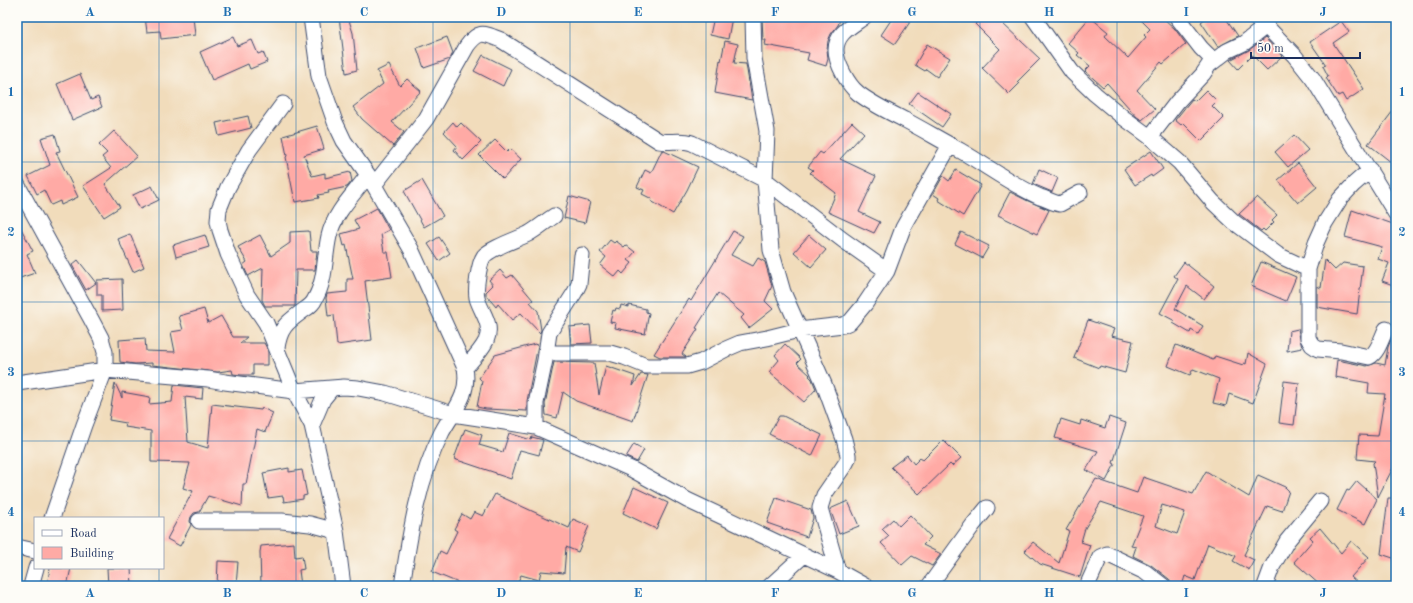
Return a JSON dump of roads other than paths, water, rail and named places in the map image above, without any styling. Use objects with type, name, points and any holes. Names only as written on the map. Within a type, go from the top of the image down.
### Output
[{"type":"street","points":[[311,17],[319,76],[333,116],[344,141],[371,180],[411,249],[465,368],[467,376],[462,400],[428,462],[416,509],[402,586]]},
{"type":"street","points":[[753,17],[754,58],[759,93],[767,131],[765,180],[771,250],[783,292],[824,384],[848,454],[846,463],[824,495],[820,508],[838,571]]},
{"type":"street","points":[[864,17],[839,36],[836,46],[839,63],[848,83],[857,92],[1019,186],[1057,204],[1063,204],[1080,193]]},
{"type":"street","points":[[1033,17],[1072,72],[1124,118],[1150,137],[1179,162],[1213,202],[1234,222],[1278,256],[1308,269]]},
{"type":"street","points":[[1176,17],[1201,48],[1214,61]]},
{"type":"street","points":[[1150,137],[1177,102],[1214,61],[1227,51],[1244,43],[1261,22],[1294,55],[1313,78],[1396,214]]},
{"type":"street","points":[[277,348],[278,339],[283,327],[288,321],[310,306],[315,300],[325,270],[328,237],[333,222],[426,119],[467,46],[478,34],[501,40],[658,141],[681,141],[692,143],[765,180],[843,240],[887,271]]},
{"type":"street","points":[[283,104],[249,150],[228,186],[218,215],[220,230],[228,254],[247,295],[266,324],[294,391],[312,425],[336,531],[343,586]]},
{"type":"street","points":[[546,353],[610,354],[624,357],[646,366],[686,366],[701,362],[740,343],[799,330],[843,325],[850,322],[865,304],[887,271],[903,228],[950,145]]},
{"type":"street","points":[[1370,170],[1340,199],[1325,222],[1316,243],[1308,269],[1308,338],[1312,345],[1318,349],[1371,357],[1386,329]]},
{"type":"street","points":[[17,184],[101,338],[105,352],[105,370],[84,425],[52,517]]},
{"type":"street","points":[[465,368],[486,340],[488,328],[487,321],[477,300],[476,292],[482,260],[488,253],[530,233],[554,216]]},
{"type":"street","points":[[536,427],[536,403],[549,333],[579,284],[582,255]]},
{"type":"street","points":[[17,383],[105,370],[208,379],[294,391],[344,387],[358,388],[384,393],[453,414],[536,427],[631,469],[686,500],[838,571],[866,586]]},
{"type":"street","points":[[312,425],[324,399],[332,388]]},
{"type":"street","points":[[1265,586],[1272,567],[1287,541],[1320,501]]},
{"type":"street","points":[[929,586],[987,508]]},
{"type":"street","points":[[199,521],[282,521],[310,524],[336,531]]},
{"type":"street","points":[[17,547],[34,551]]},
{"type":"street","points":[[1087,586],[1100,557],[1107,554],[1145,572],[1163,586]]},
{"type":"street","points":[[770,586],[804,555]]},
{"type":"street","points":[[31,586],[36,569]]}]
